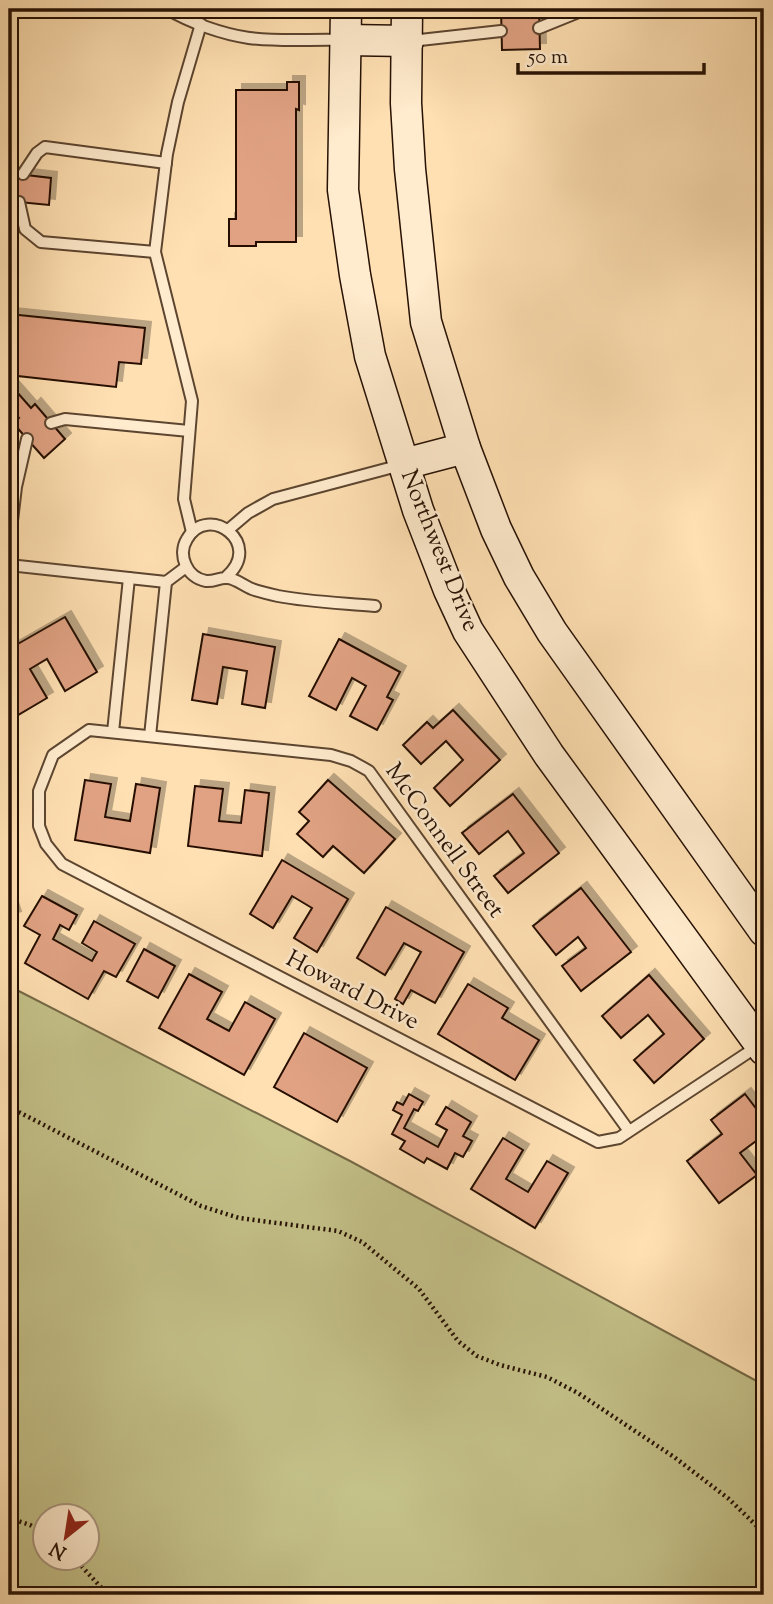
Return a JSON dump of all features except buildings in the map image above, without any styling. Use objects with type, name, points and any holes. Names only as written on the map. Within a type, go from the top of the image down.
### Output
[{"type":"main road","name":"Northwest Drive","points":[[346,9],[343,190],[355,275],[370,356],[418,510],[468,631],[549,755],[763,1046]]},
{"type":"main road","points":[[407,9],[406,103],[410,169],[426,322],[465,449],[496,529],[519,578],[552,632],[764,931]]},
{"type":"main road","points":[[346,40],[408,41]]},
{"type":"main road","points":[[404,464],[465,449]]},
{"type":"lane","points":[[167,9],[201,24],[250,38],[346,40]]},
{"type":"lane","points":[[539,28],[580,9]]},
{"type":"lane","points":[[192,532],[184,499],[192,401],[155,252],[166,163],[178,102],[201,24]]},
{"type":"lane","points":[[408,41],[501,31]]},
{"type":"lane","points":[[23,174],[37,153],[45,147],[166,163]]},
{"type":"lane","points":[[19,202],[25,229],[41,242],[155,252]]},
{"type":"lane","points":[[51,423],[65,419],[189,431]]},
{"type":"lane","points":[[9,547],[16,487],[27,439]]},
{"type":"lane","points":[[229,530],[248,513],[273,499],[404,464]]},
{"type":"lane","points":[[210,525],[229,530],[235,538],[240,555],[238,564],[226,577],[209,582],[200,579],[186,567],[183,548],[192,532],[210,525]]},
{"type":"lane","points":[[9,565],[166,582],[186,567]]},
{"type":"lane","points":[[226,577],[252,589],[279,596],[375,606]]},
{"type":"lane","points":[[113,732],[129,578]]},
{"type":"lane","points":[[150,736],[166,582]]},
{"type":"lane","name":"Howard Drive","points":[[89,730],[53,755],[39,791],[40,826],[46,844],[62,864],[598,1142],[619,1138],[763,1046]]},
{"type":"lane","name":"McConnell Street","points":[[89,730],[331,755],[351,761],[369,771],[629,1131]]},
{"type":"path","points":[[9,1107],[201,1206],[239,1218],[338,1231],[362,1242],[419,1289],[458,1341],[477,1356],[547,1377],[578,1393],[674,1457],[729,1499],[764,1533]]},
{"type":"path","points":[[9,1518],[32,1526]]},
{"type":"path","points":[[86,1572],[108,1595]]},
{"type":"shaded area","points":[[9,986],[350,1161],[764,1385],[764,1595],[9,1595]]}]
